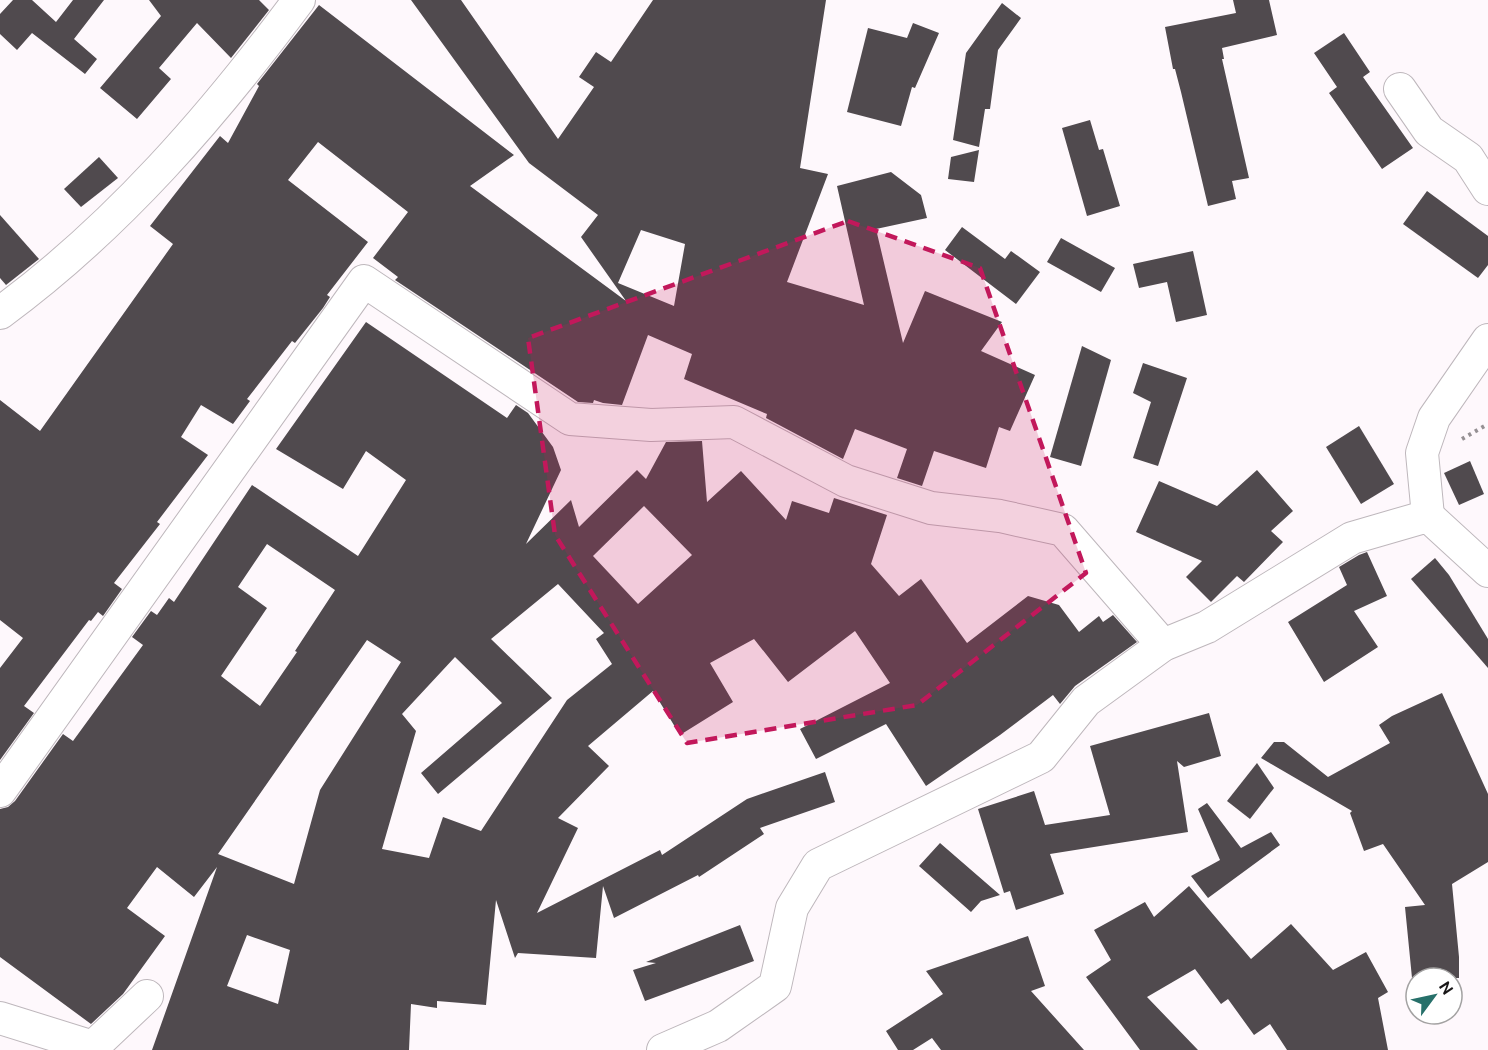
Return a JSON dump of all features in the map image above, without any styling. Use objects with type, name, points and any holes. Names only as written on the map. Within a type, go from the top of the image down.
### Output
[{"type":"street","points":[[0,313],[33,288],[116,215],[194,133],[299,0]]},
{"type":"street","points":[[1400,89],[1429,131],[1468,158],[1488,189]]},
{"type":"street","points":[[0,791],[364,281],[570,419],[651,425],[734,422],[846,481],[931,508],[1000,516],[1063,530],[1163,645]]},
{"type":"street","points":[[1488,340],[1434,418],[1422,453],[1428,516],[1488,571]]},
{"type":"street","points":[[663,1050],[718,1026],[775,986],[792,908],[818,865],[1041,757],[1086,701],[1163,645],[1207,627],[1352,538],[1428,516]]},
{"type":"street","points":[[0,1018],[93,1047],[147,996]]},
{"type":"highlighted area","points":[[848,221],[980,268],[1086,573],[917,705],[687,743],[555,535],[528,338]]},
{"type":"building","points":[[13,0],[32,0],[56,22],[73,0],[104,0],[74,39],[97,59],[85,74],[32,33],[17,50],[0,34],[0,14]]},
{"type":"building","points":[[149,0],[259,0],[269,10],[231,58],[197,23],[159,68],[171,79],[137,119],[100,88],[161,16]]},
{"type":"building","points":[[411,0],[461,0],[558,139],[594,87],[579,77],[596,52],[611,62],[653,0],[826,0],[800,168],[828,174],[787,282],[864,305],[837,186],[891,172],[921,195],[927,218],[876,229],[903,343],[925,291],[1002,322],[981,351],[1035,375],[1010,431],[999,427],[986,468],[934,451],[922,486],[897,478],[907,449],[855,429],[843,459],[766,418],[767,414],[684,379],[692,354],[648,335],[622,405],[594,400],[593,403],[578,402],[395,280],[398,277],[373,258],[408,212],[318,142],[288,180],[368,242],[327,295],[330,297],[323,308],[295,343],[292,341],[247,399],[250,401],[233,424],[201,405],[181,437],[208,455],[157,522],[160,524],[114,583],[122,589],[103,616],[98,612],[91,621],[89,620],[24,706],[34,713],[0,760],[0,668],[23,638],[0,620],[0,400],[40,431],[173,244],[150,226],[220,136],[228,143],[259,86],[257,84],[319,5],[514,155],[470,186],[626,301],[581,237],[598,215],[529,163]],"holes":[[[641,230],[685,244],[674,306],[618,283]]]},
{"type":"building","points":[[1233,0],[1269,0],[1277,35],[1222,48],[1224,59],[1222,59],[1249,178],[1232,181],[1236,199],[1208,206],[1181,92],[1175,69],[1173,69],[1165,27],[1236,13]]},
{"type":"building","points":[[1002,3],[1021,18],[998,50],[990,109],[985,109],[979,147],[953,140],[966,53]]},
{"type":"building","points":[[913,23],[939,33],[915,88],[912,87],[901,126],[847,112],[868,28],[907,38]]},
{"type":"building","points":[[1344,33],[1370,72],[1363,77],[1413,148],[1382,169],[1329,93],[1337,87],[1314,53]]},
{"type":"building","points":[[1090,120],[1099,150],[1103,149],[1120,206],[1087,216],[1062,128]]},
{"type":"building","points":[[979,150],[974,182],[948,179],[951,157]]},
{"type":"building","points":[[99,157],[118,178],[81,207],[64,189]]},
{"type":"building","points":[[1427,191],[1488,236],[1488,265],[1478,278],[1403,224]]},
{"type":"building","points":[[0,215],[39,259],[6,285],[0,278]]},
{"type":"building","points":[[962,227],[1005,259],[1011,251],[1040,272],[1016,304],[945,250]]},
{"type":"building","points":[[1061,238],[1115,268],[1101,292],[1047,262]]},
{"type":"building","points":[[1193,251],[1207,315],[1176,322],[1167,282],[1139,288],[1133,264]]},
{"type":"building","points":[[366,322],[507,418],[516,405],[528,413],[553,447],[561,470],[526,544],[571,500],[579,527],[637,470],[646,479],[666,442],[702,441],[707,502],[741,471],[786,520],[792,501],[829,513],[834,498],[887,515],[871,564],[899,596],[921,579],[967,643],[1028,596],[1059,605],[1079,632],[1099,616],[1103,622],[1113,615],[1137,642],[1075,686],[1060,704],[1053,695],[926,786],[886,724],[816,759],[800,729],[890,683],[855,631],[788,682],[754,639],[710,663],[733,702],[680,735],[653,691],[588,746],[609,766],[558,818],[578,828],[537,913],[660,850],[662,855],[747,799],[825,772],[835,802],[760,828],[764,834],[699,877],[698,875],[614,918],[603,886],[596,958],[518,953],[515,958],[496,900],[486,1005],[437,1001],[437,1008],[411,1004],[409,1050],[152,1050],[217,867],[194,897],[157,867],[127,908],[165,936],[123,994],[91,1024],[0,957],[0,809],[8,807],[15,801],[63,734],[73,741],[143,645],[132,637],[151,611],[157,615],[169,598],[174,602],[252,485],[358,556],[406,480],[366,451],[343,489],[276,449]],"holes":[[[644,506],[692,555],[638,604],[593,556]],[[267,544],[335,590],[260,706],[221,676],[267,608],[238,587]],[[558,584],[604,633],[596,639],[612,664],[567,700],[481,831],[443,817],[429,858],[382,849],[416,731],[402,714],[455,657],[502,703],[421,773],[438,794],[552,698],[491,639]],[[367,640],[401,662],[320,790],[294,884],[218,854]],[[247,935],[290,950],[278,1004],[227,986]]]},
{"type":"building","points":[[1082,346],[1111,360],[1081,466],[1050,457]]},
{"type":"building","points":[[1143,363],[1187,378],[1158,466],[1133,458],[1151,402],[1133,393]]},
{"type":"building","points":[[1359,426],[1394,484],[1361,504],[1326,447]]},
{"type":"building","points":[[1470,461],[1484,494],[1459,505],[1444,473]]},
{"type":"building","points":[[1257,470],[1293,511],[1271,531],[1283,542],[1244,582],[1237,576],[1211,602],[1186,577],[1202,561],[1136,532],[1159,481],[1217,506]]},
{"type":"building","points":[[1367,552],[1387,596],[1354,611],[1378,647],[1324,682],[1288,622],[1347,585],[1339,567]]},
{"type":"building","points":[[1435,558],[1449,575],[1488,639],[1488,668],[1411,579]]},
{"type":"building","points":[[1442,693],[1488,794],[1488,862],[1452,884],[1459,966],[1411,966],[1405,907],[1425,905],[1383,844],[1364,851],[1350,813],[1352,811],[1261,758],[1274,742],[1284,742],[1328,777],[1390,743],[1379,725],[1392,716]]},
{"type":"building","points":[[1209,713],[1221,756],[1184,767],[1177,761],[1188,832],[1050,854],[1064,894],[1016,910],[1010,891],[1004,893],[978,809],[1034,791],[1045,825],[1110,815],[1090,746]]},
{"type":"building","points":[[1257,763],[1274,788],[1250,819],[1227,801]]},
{"type":"building","points":[[1207,803],[1241,848],[1271,832],[1280,845],[1208,898],[1191,876],[1220,860],[1198,809]]},
{"type":"building","points":[[940,843],[1000,895],[981,901],[971,912],[919,866]]},
{"type":"building","points":[[1189,886],[1251,959],[1291,924],[1333,970],[1366,952],[1388,992],[1378,998],[1388,1050],[1287,1050],[1270,1024],[1254,1035],[1228,999],[1221,1004],[1195,969],[1147,997],[1198,1050],[1140,1050],[1086,977],[1111,960],[1094,930],[1145,902],[1154,917]]},
{"type":"building","points":[[740,925],[754,961],[645,1001],[633,970],[656,963],[646,962]]},
{"type":"building","points":[[1028,936],[1045,986],[1031,991],[1084,1050],[941,1050],[932,1038],[913,1050],[898,1050],[886,1031],[943,994],[926,971]]}]
